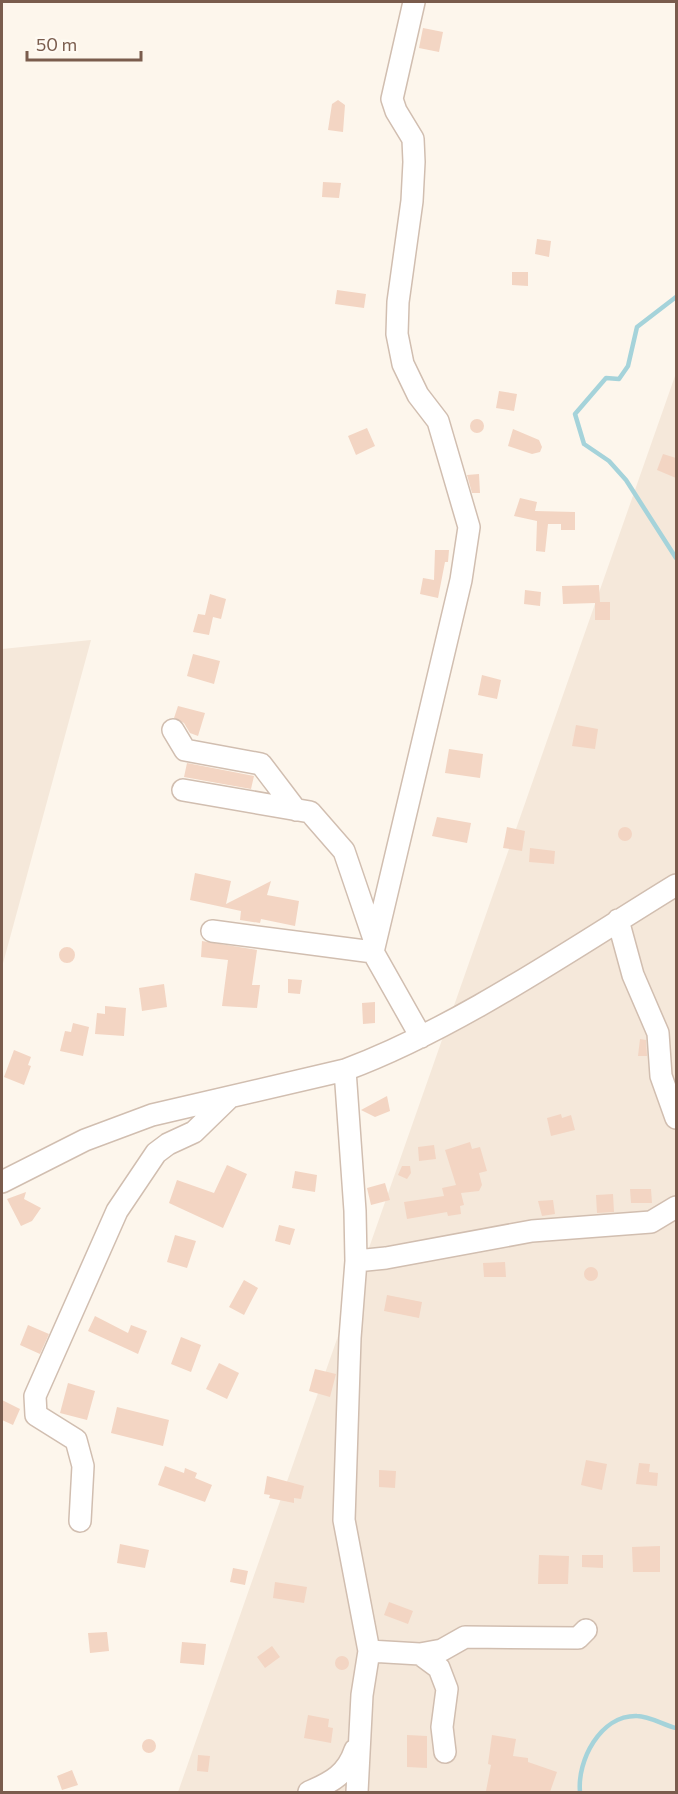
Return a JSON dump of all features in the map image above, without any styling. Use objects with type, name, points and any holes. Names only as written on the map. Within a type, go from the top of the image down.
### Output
[{"type":"street","points":[[374,947],[468,543],[469,527],[438,421],[418,395],[403,364],[397,334],[398,302],[412,201],[414,162],[413,139],[392,99],[414,2]]},
{"type":"street","points":[[173,730],[184,750],[261,764],[296,810]]},
{"type":"street","points":[[183,790],[310,812],[344,851],[374,947],[421,1037]]},
{"type":"street","points":[[2,1182],[85,1140],[152,1115],[345,1070],[421,1037],[676,885]]},
{"type":"street","points":[[618,920],[633,975],[658,1033],[661,1076],[676,1118]]},
{"type":"street","points":[[212,931],[374,947]]},
{"type":"street","points":[[345,1070],[355,1211],[356,1261],[350,1338],[344,1520],[369,1651],[362,1695],[357,1792]]},
{"type":"street","points":[[80,1521],[83,1466],[76,1440],[36,1415],[35,1396],[117,1211],[156,1153],[194,1132],[231,1096]]},
{"type":"street","points":[[356,1261],[386,1258],[532,1231],[651,1222],[676,1207]]},
{"type":"street","points":[[369,1651],[420,1654],[442,1650],[465,1637],[578,1638],[586,1630]]},
{"type":"street","points":[[420,1654],[440,1668],[447,1689],[442,1727],[445,1752]]},
{"type":"street","points":[[309,1792],[334,1781],[350,1765],[361,1732]]},
{"type":"shaded area","points":[[676,358],[676,1792],[178,1792],[675,376]]},
{"type":"shaded area","points":[[91,640],[2,967],[2,649]]},
{"type":"building","points":[[423,28],[443,32],[439,52],[419,48]]},
{"type":"building","points":[[338,100],[345,105],[343,132],[328,130],[332,104]]},
{"type":"building","points":[[323,182],[341,183],[339,198],[322,197]]},
{"type":"building","points":[[537,239],[551,241],[549,257],[535,254]]},
{"type":"building","points":[[512,272],[528,272],[528,286],[512,285]]},
{"type":"building","points":[[337,290],[366,294],[364,308],[335,304]]},
{"type":"building","points":[[499,391],[517,394],[514,411],[496,408]]},
{"type":"building","points":[[477,419],[482,421],[484,426],[482,431],[477,433],[472,431],[470,426],[472,421]]},
{"type":"building","points":[[367,428],[375,446],[356,455],[348,436]]},
{"type":"building","points":[[513,429],[539,440],[542,447],[540,452],[532,454],[508,446]]},
{"type":"building","points":[[663,454],[676,458],[676,478],[657,470]]},
{"type":"building","points":[[479,474],[480,493],[472,493],[467,475]]},
{"type":"building","points":[[520,498],[537,502],[535,511],[575,512],[575,530],[561,530],[561,524],[548,524],[545,552],[536,551],[537,521],[514,516]]},
{"type":"building","points":[[435,550],[449,550],[438,598],[420,594],[423,578],[434,580]]},
{"type":"building","points":[[599,585],[600,602],[610,602],[610,620],[595,620],[595,603],[563,604],[562,586]]},
{"type":"building","points":[[525,590],[541,592],[540,606],[524,604]]},
{"type":"building","points":[[210,594],[226,599],[221,619],[213,617],[209,635],[193,632],[198,614],[205,615]]},
{"type":"building","points":[[193,654],[220,661],[214,684],[187,676]]},
{"type":"building","points":[[482,675],[501,680],[497,699],[478,695]]},
{"type":"building","points":[[178,706],[205,713],[198,736],[190,733],[184,723],[174,718]]},
{"type":"building","points":[[576,725],[598,729],[595,749],[572,746]]},
{"type":"building","points":[[449,749],[483,754],[480,778],[445,773]]},
{"type":"building","points":[[187,763],[254,776],[251,789],[184,777]]},
{"type":"building","points":[[437,817],[471,823],[467,843],[432,836]]},
{"type":"building","points":[[507,827],[525,831],[522,851],[503,848]]},
{"type":"building","points":[[625,827],[630,829],[632,834],[630,839],[625,841],[620,839],[618,834],[620,829]]},
{"type":"building","points":[[530,848],[555,851],[554,864],[529,862]]},
{"type":"building","points":[[195,873],[231,881],[226,904],[271,881],[267,895],[299,901],[295,926],[261,919],[260,923],[240,920],[241,911],[190,900]]},
{"type":"building","points":[[202,941],[257,950],[252,985],[260,985],[257,1008],[222,1006],[228,960],[201,957]]},
{"type":"building","points":[[67,947],[73,949],[75,955],[73,961],[67,963],[61,961],[59,955],[61,949]]},
{"type":"building","points":[[288,979],[302,980],[300,994],[288,993]]},
{"type":"building","points":[[164,984],[167,1007],[142,1011],[139,988]]},
{"type":"building","points":[[375,1002],[375,1023],[363,1024],[362,1003]]},
{"type":"building","points":[[105,1006],[126,1008],[124,1036],[95,1034],[97,1013],[105,1014]]},
{"type":"building","points":[[73,1023],[89,1027],[83,1056],[60,1051],[65,1031],[71,1032]]},
{"type":"building","points":[[640,1039],[646,1040],[647,1056],[638,1056]]},
{"type":"building","points":[[14,1050],[31,1057],[28,1065],[31,1066],[24,1085],[4,1077]]},
{"type":"building","points":[[387,1096],[390,1111],[375,1117],[361,1110]]},
{"type":"building","points":[[561,1114],[562,1118],[571,1115],[575,1130],[551,1136],[547,1118]]},
{"type":"building","points":[[470,1142],[472,1149],[480,1147],[487,1171],[479,1173],[482,1185],[479,1191],[461,1193],[464,1205],[460,1206],[461,1214],[448,1216],[447,1212],[407,1219],[404,1202],[444,1196],[442,1188],[456,1185],[445,1150]]},
{"type":"building","points":[[434,1145],[436,1159],[419,1161],[418,1147]]},
{"type":"building","points":[[227,1165],[247,1174],[223,1228],[169,1203],[177,1180],[214,1193]]},
{"type":"building","points":[[402,1166],[410,1166],[411,1173],[407,1179],[398,1175]]},
{"type":"building","points":[[295,1171],[317,1175],[315,1192],[292,1188]]},
{"type":"building","points":[[385,1183],[390,1200],[371,1205],[367,1188]]},
{"type":"building","points":[[630,1189],[651,1189],[652,1203],[631,1203]]},
{"type":"building","points":[[26,1192],[24,1199],[41,1208],[32,1221],[21,1226],[7,1199]]},
{"type":"building","points":[[613,1194],[614,1212],[597,1213],[596,1195]]},
{"type":"building","points":[[553,1200],[555,1214],[542,1216],[538,1201]]},
{"type":"building","points":[[279,1225],[295,1229],[290,1245],[275,1241]]},
{"type":"building","points":[[175,1235],[196,1241],[187,1268],[167,1262]]},
{"type":"building","points":[[505,1262],[506,1277],[484,1277],[483,1263]]},
{"type":"building","points":[[591,1267],[596,1269],[598,1274],[596,1279],[591,1281],[586,1279],[584,1274],[586,1269]]},
{"type":"building","points":[[244,1280],[258,1288],[244,1315],[229,1307]]},
{"type":"building","points":[[387,1295],[422,1302],[419,1318],[384,1311]]},
{"type":"building","points":[[95,1316],[128,1333],[131,1325],[147,1331],[138,1354],[88,1331]]},
{"type":"building","points":[[28,1325],[49,1334],[40,1354],[20,1345]]},
{"type":"building","points":[[181,1337],[201,1345],[191,1372],[171,1364]]},
{"type":"building","points":[[219,1363],[239,1373],[227,1399],[206,1389]]},
{"type":"building","points":[[315,1369],[336,1374],[330,1397],[309,1391]]},
{"type":"building","points":[[68,1383],[95,1391],[87,1420],[60,1413]]},
{"type":"building","points":[[2,1400],[20,1409],[13,1425],[2,1420]]},
{"type":"building","points":[[117,1407],[169,1420],[163,1446],[111,1433]]},
{"type":"building","points":[[586,1460],[607,1464],[602,1490],[581,1485]]},
{"type":"building","points":[[639,1463],[650,1464],[649,1472],[658,1473],[657,1486],[636,1484]]},
{"type":"building","points":[[165,1466],[184,1473],[185,1468],[197,1473],[195,1478],[212,1485],[205,1502],[158,1485]]},
{"type":"building","points":[[379,1470],[396,1471],[395,1488],[379,1487]]},
{"type":"building","points":[[267,1476],[304,1486],[301,1499],[294,1498],[294,1503],[269,1498],[270,1495],[264,1494]]},
{"type":"building","points":[[120,1544],[149,1550],[145,1568],[117,1563]]},
{"type":"building","points":[[660,1546],[660,1572],[633,1572],[632,1547]]},
{"type":"building","points":[[539,1555],[569,1556],[568,1584],[538,1584]]},
{"type":"building","points":[[582,1555],[603,1555],[603,1568],[582,1567]]},
{"type":"building","points":[[233,1568],[248,1571],[245,1585],[230,1582]]},
{"type":"building","points":[[275,1582],[307,1587],[304,1603],[273,1598]]},
{"type":"building","points":[[389,1602],[413,1611],[408,1624],[384,1615]]},
{"type":"building","points":[[107,1632],[109,1651],[90,1653],[88,1633]]},
{"type":"building","points":[[182,1642],[206,1644],[204,1665],[180,1663]]},
{"type":"building","points":[[272,1646],[280,1657],[265,1668],[257,1657]]},
{"type":"building","points":[[342,1656],[347,1658],[349,1663],[347,1668],[342,1670],[337,1668],[335,1663],[337,1658]]},
{"type":"building","points":[[308,1715],[329,1719],[328,1727],[333,1728],[331,1743],[304,1738]]},
{"type":"building","points":[[407,1735],[427,1736],[427,1768],[407,1767]]},
{"type":"building","points":[[492,1735],[516,1739],[513,1756],[528,1758],[528,1762],[557,1772],[550,1792],[486,1791],[491,1765],[488,1764]]},
{"type":"building","points":[[146,1739],[152,1739],[156,1746],[152,1753],[146,1753],[142,1749],[142,1743]]},
{"type":"building","points":[[198,1755],[210,1756],[208,1772],[197,1771]]},
{"type":"building","points":[[72,1770],[78,1785],[62,1790],[57,1776]]},
{"type":"waterway","points":[[676,297],[637,327],[628,366],[619,379],[606,378],[575,414],[584,444],[609,461],[626,480],[676,558]]},
{"type":"waterway","points":[[580,1792],[582,1767],[587,1754],[602,1731],[612,1723],[637,1716],[676,1728]]}]
